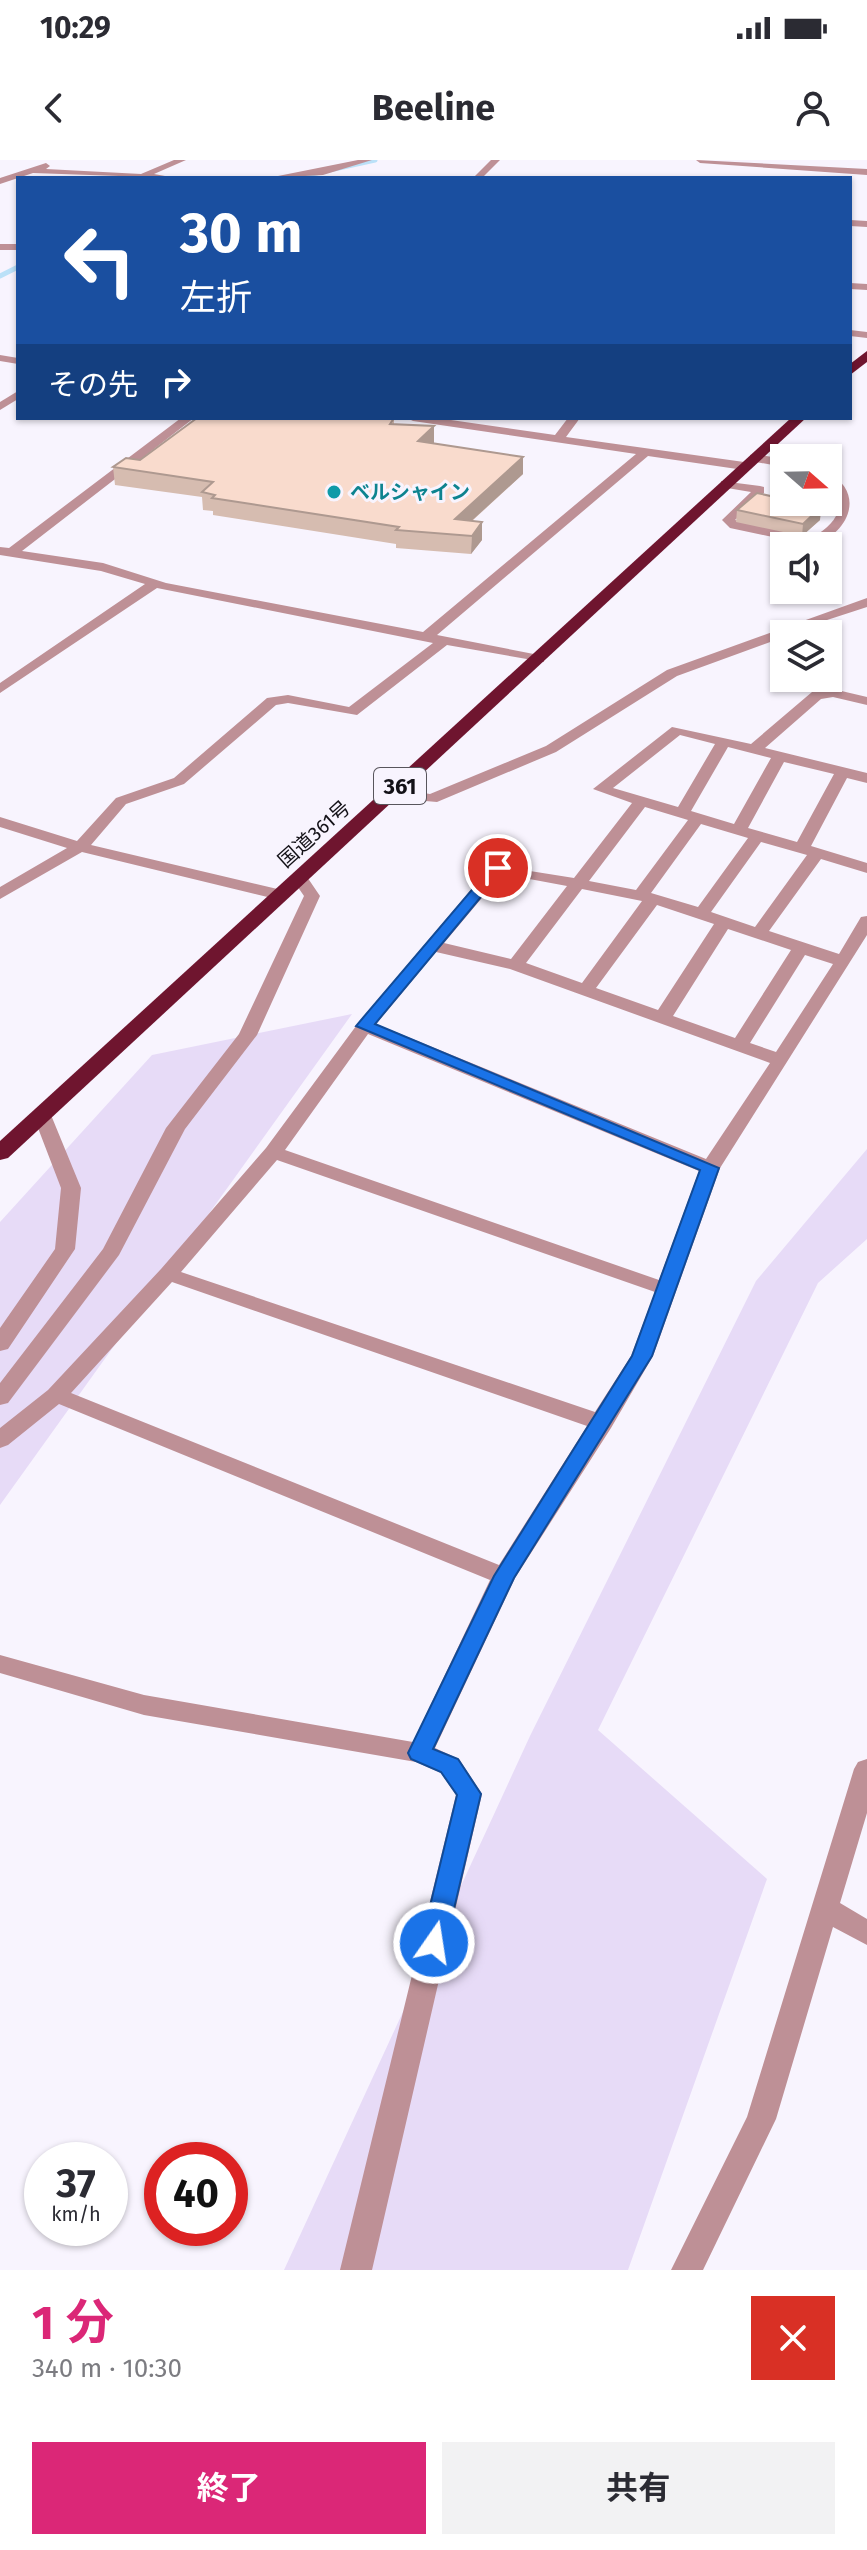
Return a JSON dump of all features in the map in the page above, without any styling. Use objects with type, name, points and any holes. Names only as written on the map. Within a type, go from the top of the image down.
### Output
[{"type":"highway","points":[[852,369],[867,355]]},
{"type":"highway","name":"国道361号","points":[[0,1153],[797,420]]},
{"type":"street","points":[[18,176],[57,160]]},
{"type":"street","points":[[145,175],[182,160]]},
{"type":"street","points":[[289,176],[323,172],[366,160]]},
{"type":"street","points":[[479,176],[496,160]]},
{"type":"street","points":[[700,160],[867,172]]},
{"type":"street","points":[[35,171],[154,176]]},
{"type":"street","points":[[5,552],[185,420]]},
{"type":"street","points":[[427,420],[645,452],[770,463]]},
{"type":"street","points":[[558,439],[572,420]]},
{"type":"street","points":[[426,637],[645,452]]},
{"type":"street","points":[[725,484],[760,490],[728,520],[734,525],[811,541],[822,540],[841,522],[846,505],[842,490]]},
{"type":"street","points":[[5,552],[103,567],[154,584],[539,659]]},
{"type":"street","points":[[0,689],[154,584]]},
{"type":"street","points":[[391,793],[432,799],[551,749],[672,673],[867,602]]},
{"type":"street","points":[[0,894],[80,847],[121,801],[179,781],[272,701],[288,699],[352,712],[444,641]]},
{"type":"street","points":[[754,749],[817,695],[833,693],[867,701]]},
{"type":"street","points":[[867,778],[677,730],[601,789],[688,817],[867,866]]},
{"type":"street","points":[[586,989],[647,897],[724,742]]},
{"type":"street","points":[[738,831],[780,756]]},
{"type":"street","points":[[760,932],[809,851],[843,771]]},
{"type":"street","points":[[515,965],[640,803]]},
{"type":"street","points":[[0,822],[80,847],[280,895]]},
{"type":"street","points":[[702,913],[757,836]]},
{"type":"street","points":[[0,1440],[56,1395],[168,1274],[273,1152],[365,1026],[498,868],[647,897],[844,962]]},
{"type":"street","points":[[0,1398],[112,1251],[176,1128],[248,1035],[312,896],[299,877]]},
{"type":"street","points":[[663,1017],[724,921]]},
{"type":"street","points":[[420,1753],[504,1576],[603,1423],[642,1356],[710,1168],[844,962],[867,921]]},
{"type":"street","points":[[432,946],[515,965],[780,1060]]},
{"type":"street","points":[[740,1044],[801,947]]},
{"type":"street","points":[[365,1026],[710,1168]]},
{"type":"street","points":[[0,1344],[65,1249],[71,1188],[42,1115]]},
{"type":"street","points":[[273,1152],[666,1289]]},
{"type":"street","points":[[168,1274],[603,1423]]},
{"type":"street","points":[[56,1395],[504,1576]]},
{"type":"street","points":[[0,1664],[144,1705],[420,1753],[450,1766],[469,1794],[356,2270]]},
{"type":"street","points":[[687,2270],[761,2119],[867,1769]]},
{"type":"street","points":[[827,1909],[867,1933]]},
{"type":"shaded area","points":[[352,1014],[0,1505],[0,1222],[152,1055]]},
{"type":"shaded area","points":[[867,1149],[867,1239],[818,1283],[598,1730],[767,1879],[628,2270],[284,2270],[530,1736],[756,1281]]},
{"type":"building","name":"ベルシャイン","points":[[194,420],[393,420],[390,424],[434,426],[418,441],[523,457],[455,519],[482,522],[472,536],[396,530],[399,527],[212,498],[215,495],[202,492],[213,482],[113,467],[126,458],[140,460]]},
{"type":"building","points":[[757,493],[770,496],[770,516],[811,516],[803,524],[737,510]]},
{"type":"waterway","points":[[302,176],[375,160]]},
{"type":"waterway","points":[[0,276],[16,268]]},
{"type":"place","name":"ベルシャイン","points":[[334,492]]},
{"type":"route","points":[[434,1943],[469,1794],[450,1766],[420,1753],[504,1576],[603,1423],[642,1356],[710,1168],[365,1026],[498,868]]}]
